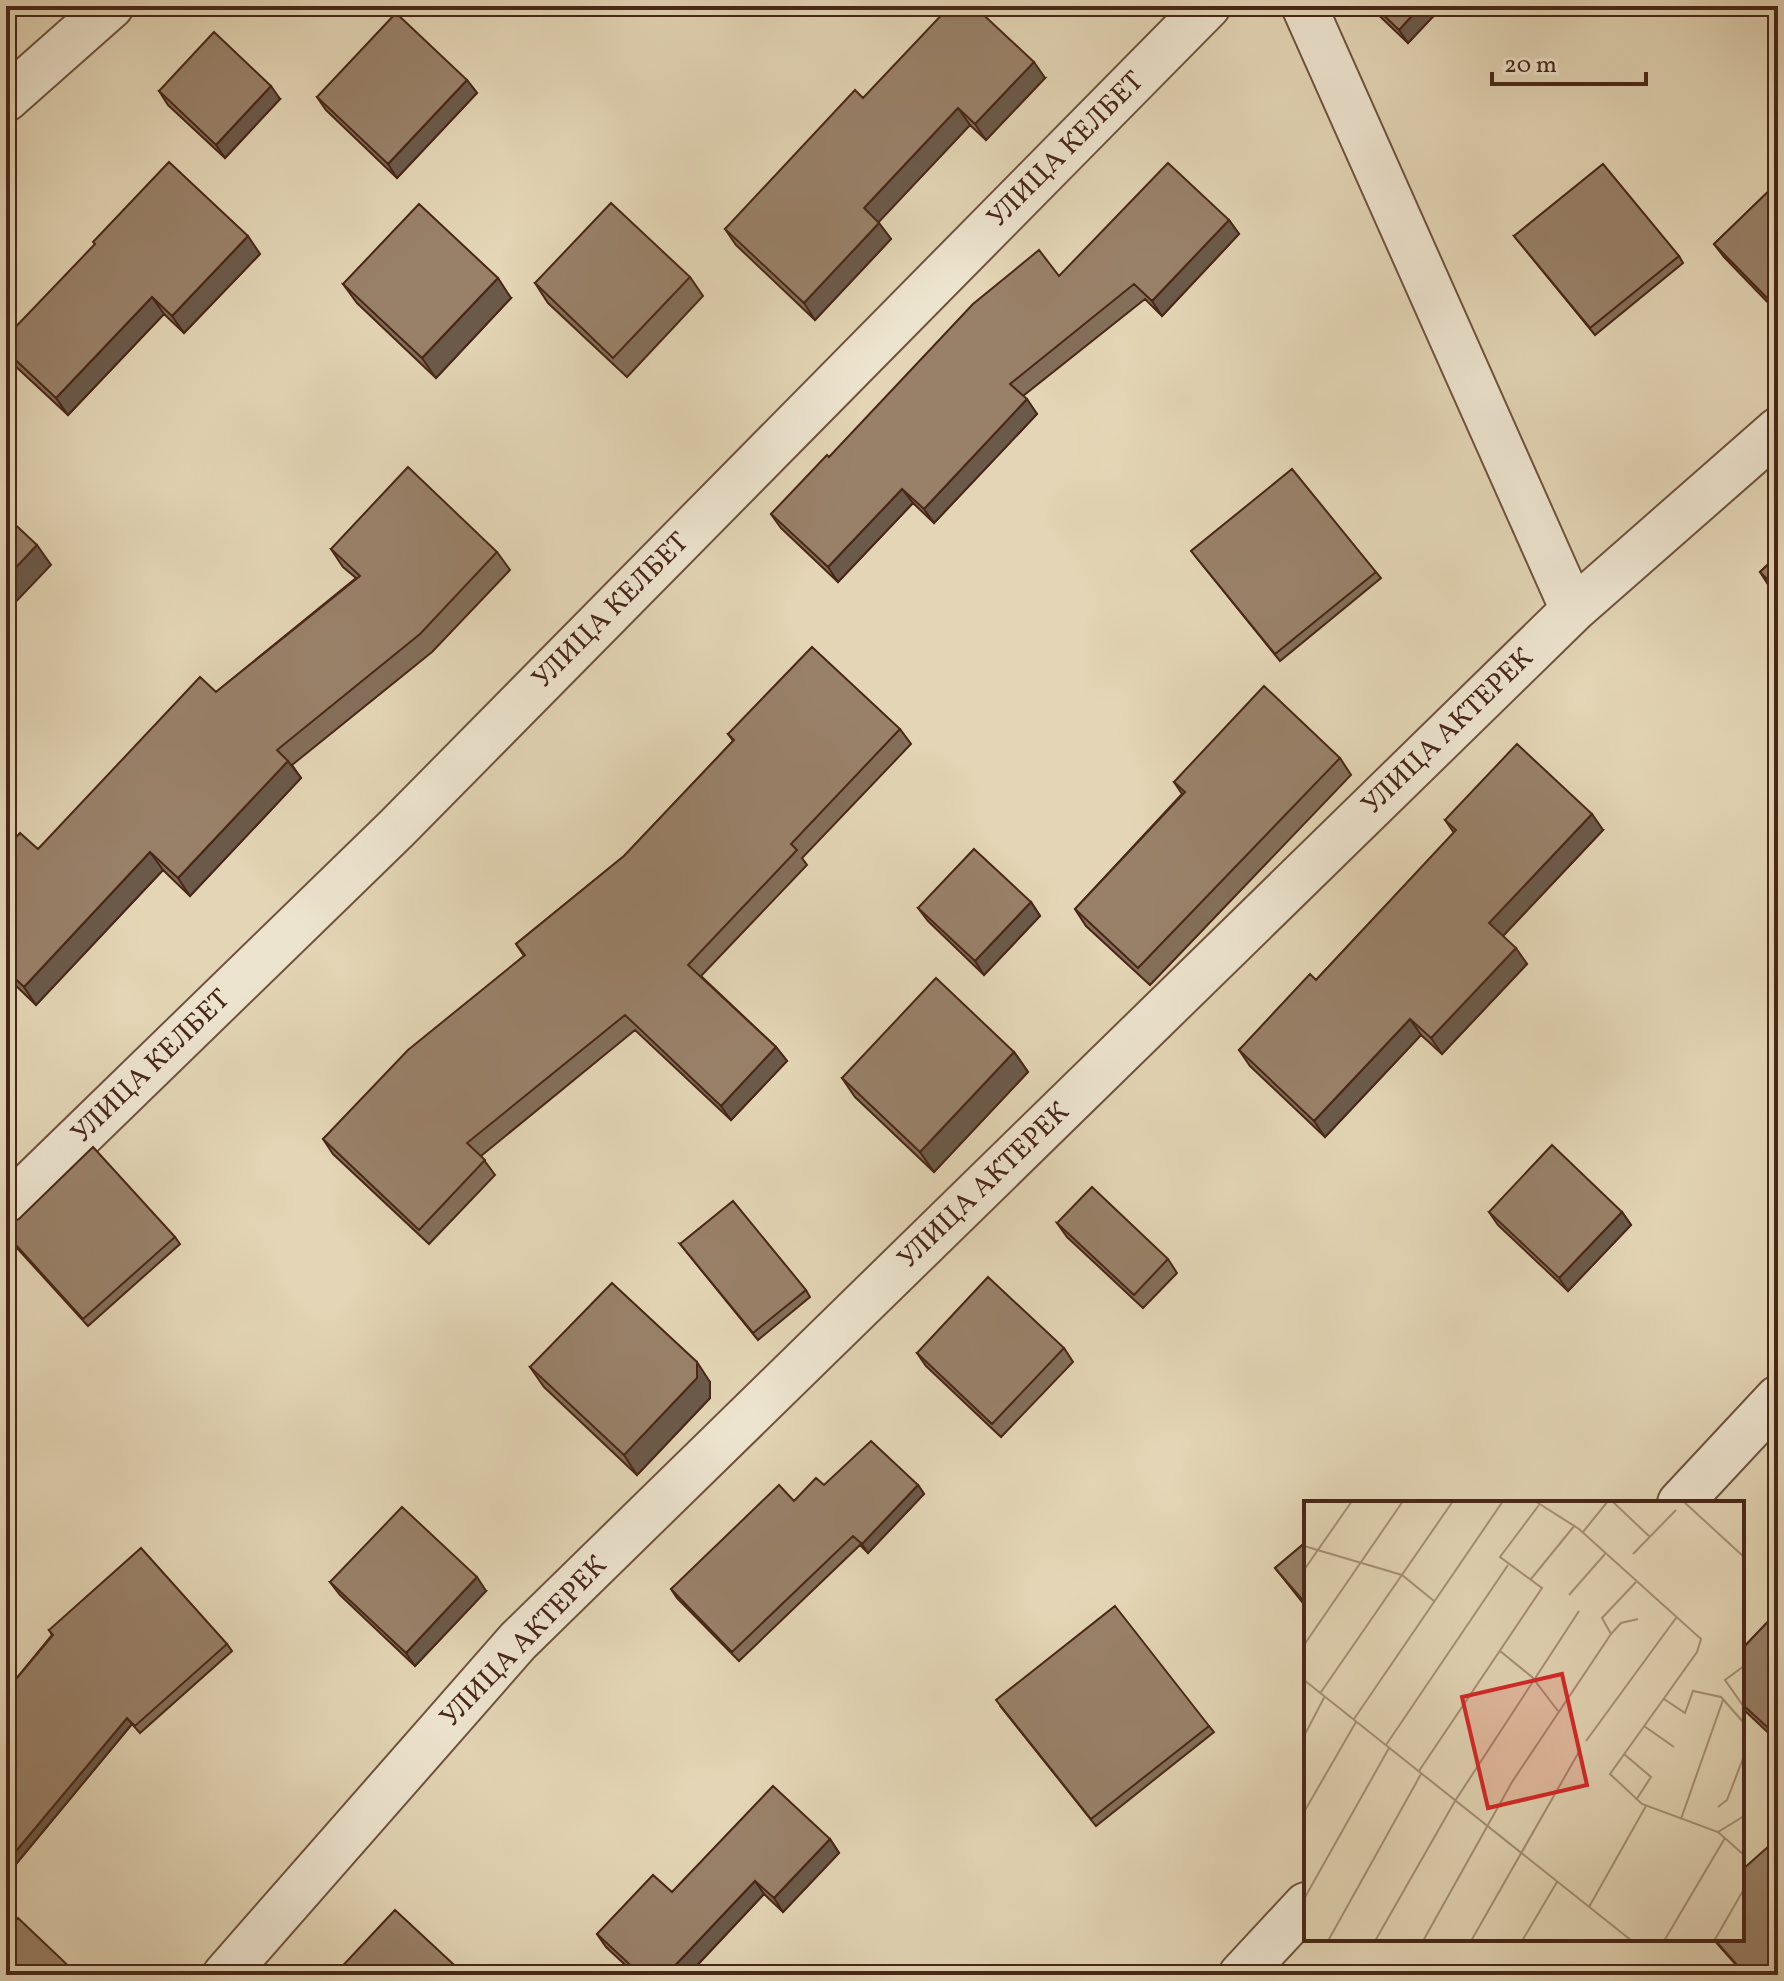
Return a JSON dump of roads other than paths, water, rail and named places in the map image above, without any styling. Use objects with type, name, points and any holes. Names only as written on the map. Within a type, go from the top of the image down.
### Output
[{"type":"street","points":[[6,99],[111,6]]},
{"type":"street","name":"УЛИЦА КЕЛБЕТ","points":[[6,1208],[397,828],[1208,6]]},
{"type":"street","points":[[1304,6],[1573,610]]},
{"type":"street","name":"УЛИЦА АКТЕРЕК","points":[[225,1975],[518,1641],[1573,610],[1778,430]]},
{"type":"street","points":[[1682,1501],[1778,1398]]},
{"type":"street","points":[[1241,1975],[1304,1907]]}]
